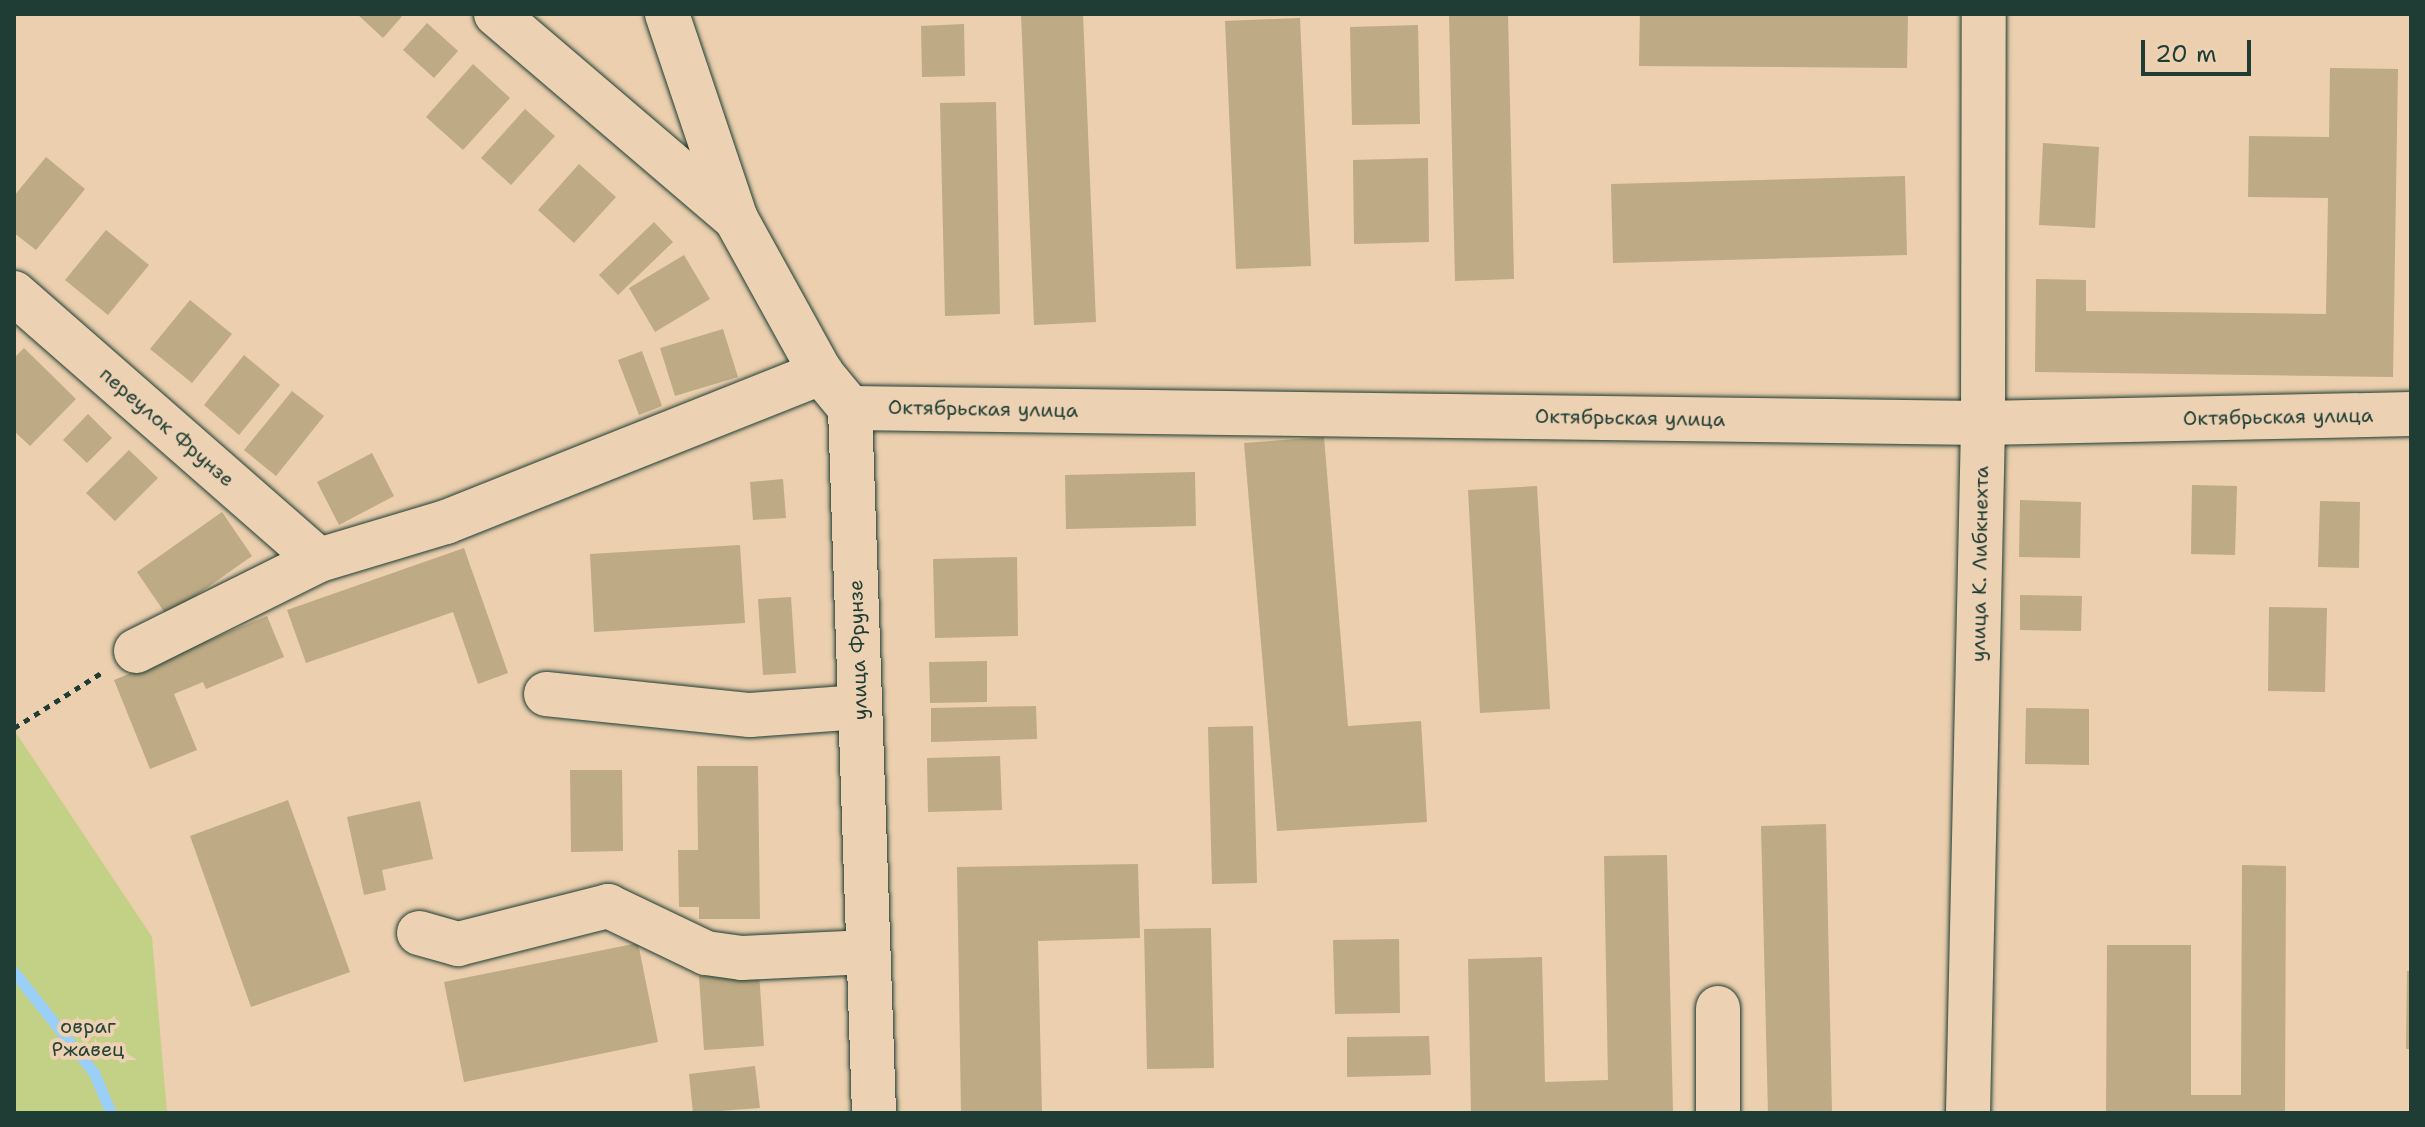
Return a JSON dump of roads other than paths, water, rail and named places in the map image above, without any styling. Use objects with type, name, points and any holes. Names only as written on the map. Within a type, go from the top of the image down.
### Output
[{"type":"street","points":[[496,14],[736,219]]},
{"type":"street","points":[[667,14],[736,219],[821,373],[850,408]]},
{"type":"street","name":"улица К. Либкнехта","points":[[1968,1113],[1983,423],[1984,14]]},
{"type":"street","name":"переулок Фрунзе","points":[[14,293],[319,560]]},
{"type":"street","points":[[136,651],[319,560],[446,522],[821,373]]},
{"type":"street","name":"Октябрьская улица","points":[[850,408],[1983,423],[2411,414]]},
{"type":"street","name":"улица Фрунзе","points":[[850,408],[874,1113]]},
{"type":"street","points":[[546,694],[750,715],[860,707]]},
{"type":"street","points":[[419,933],[458,944],[608,906],[706,953],[742,958],[868,952]]},
{"type":"street","points":[[1718,1008],[1718,1113]]},
{"type":"waterway","points":[[14,972],[94,1073],[111,1113]]},
{"type":"park label","name":"овраг Ржавец","points":[[88,1038]]}]
